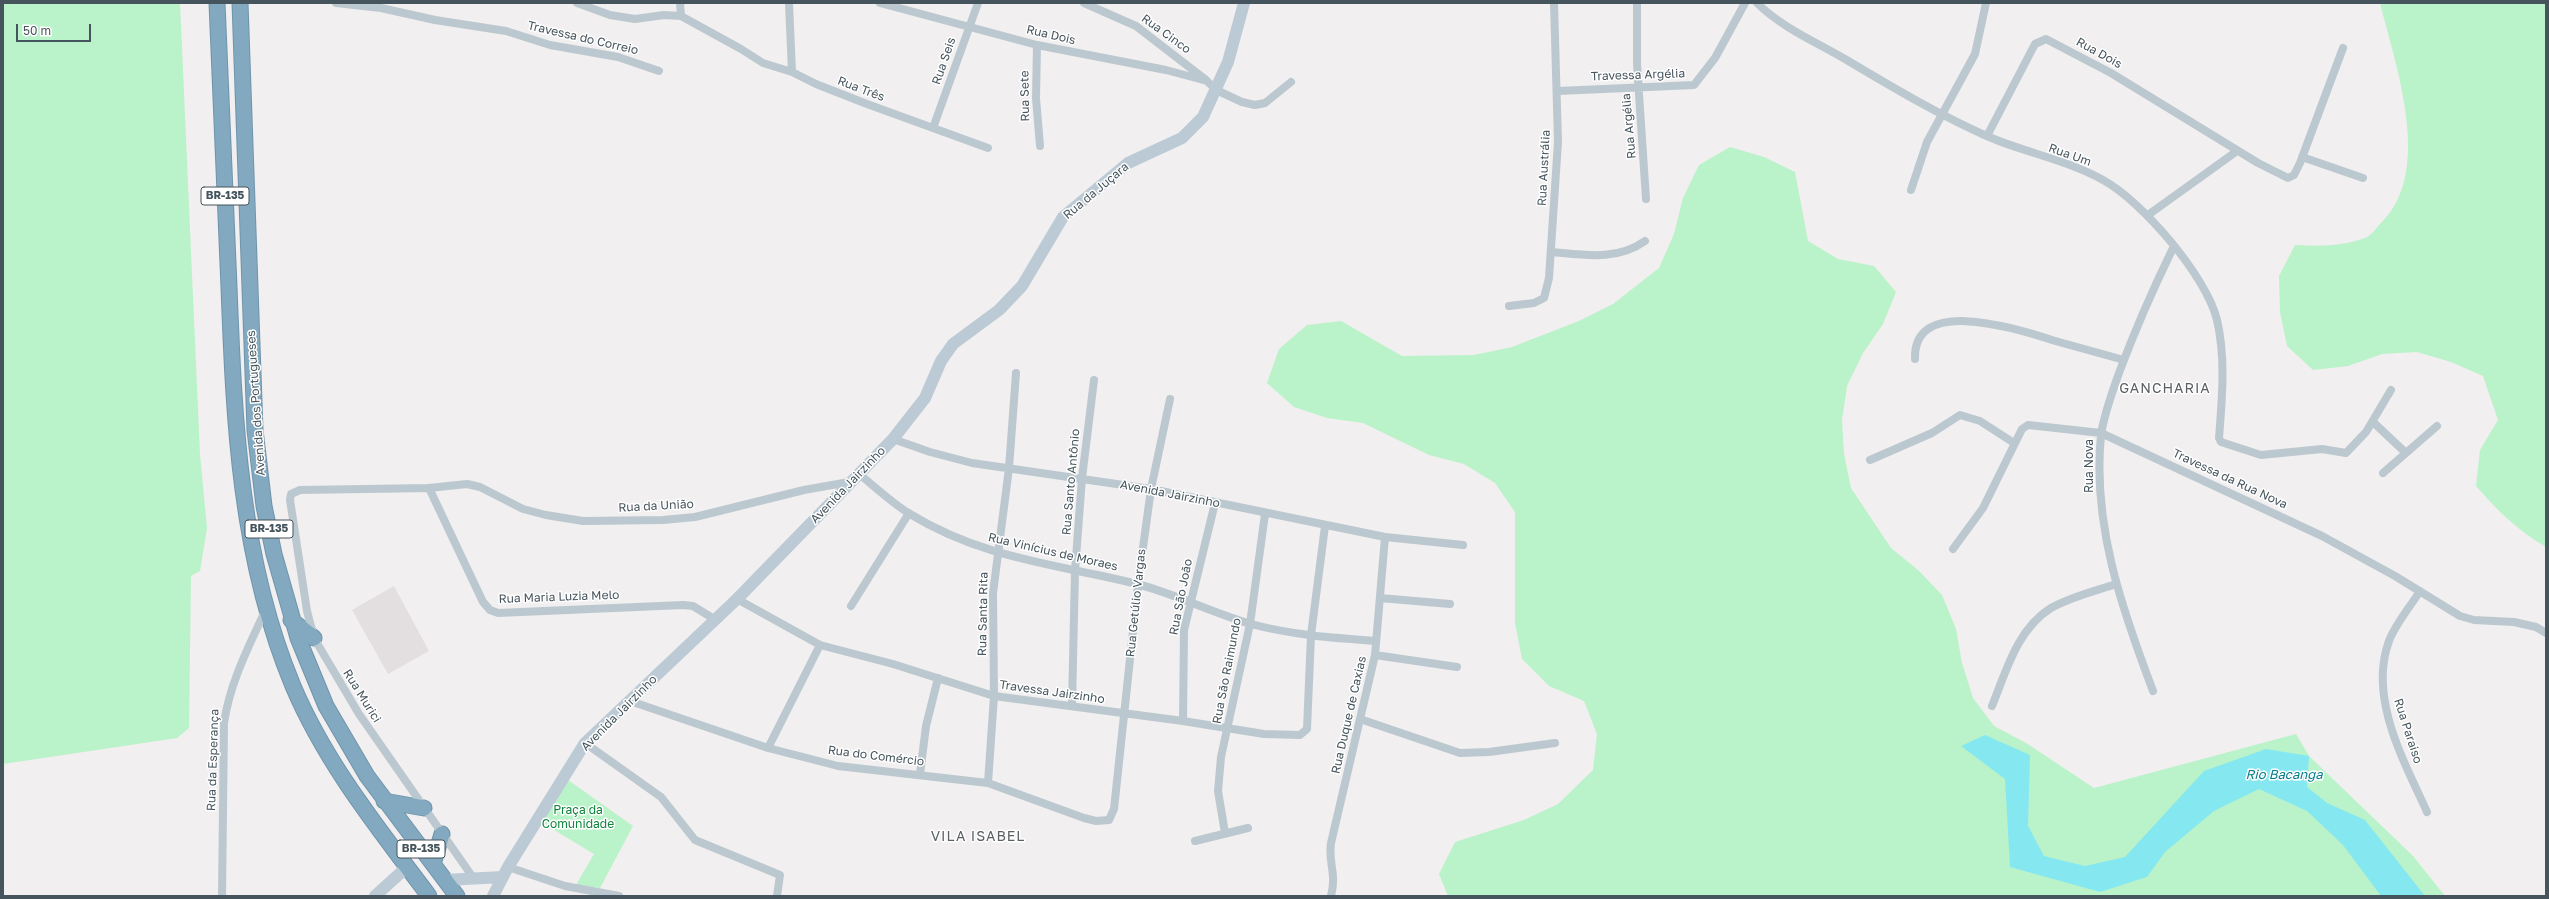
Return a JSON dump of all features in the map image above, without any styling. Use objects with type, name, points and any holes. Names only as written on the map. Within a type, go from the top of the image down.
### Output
[{"type":"highway","name":"Avenida dos Portugueses","points":[[217,3],[236,440],[247,521],[266,609],[294,687],[319,740],[366,812],[429,896]]},
{"type":"highway","name":"Avenida dos Portugueses","points":[[240,3],[253,394],[258,467],[274,554],[291,620],[326,706],[384,801],[457,896]]},
{"type":"highway","points":[[221,96],[227,116],[231,144],[235,147],[245,146]]},
{"type":"highway","points":[[224,182],[234,182],[238,185],[241,208],[248,232]]},
{"type":"highway","points":[[291,620],[314,638]]},
{"type":"highway","points":[[384,801],[424,808]]},
{"type":"highway","points":[[433,864],[442,834]]},
{"type":"street","name":"Travessa do Correio","points":[[336,3],[382,6],[435,20],[506,31],[550,45],[618,57],[659,71]]},
{"type":"street","points":[[578,3],[610,15],[635,19],[664,15],[681,16],[680,3]]},
{"type":"street","points":[[789,3],[792,72]]},
{"type":"street","name":"Rua Dois","points":[[880,3],[969,26],[1037,46],[1159,68],[1207,81],[1216,90]]},
{"type":"street","name":"Rua Seis","points":[[933,128],[978,3]]},
{"type":"street","name":"Rua Cinco","points":[[1084,3],[1136,26],[1207,81]]},
{"type":"street","name":"Rua da Juçara","points":[[893,439],[925,398],[941,361],[953,344],[999,310],[1022,286],[1063,217],[1128,162],[1188,134],[1203,118],[1228,62],[1244,3]]},
{"type":"street","name":"Rua Austrália","points":[[1509,306],[1534,303],[1544,298],[1552,252],[1558,142],[1558,91],[1554,3]]},
{"type":"street","name":"Rua Argélia","points":[[1637,3],[1638,86],[1646,199]]},
{"type":"street","name":"Travessa Argélia","points":[[1558,91],[1638,86],[1686,87],[1695,84],[1715,58],[1745,3]]},
{"type":"street","name":"Rua Um","points":[[1758,3],[1782,23],[1942,115],[1987,136],[2101,179],[2119,190],[2148,215],[2174,248],[2199,284],[2217,319],[2222,361],[2219,438],[2225,444],[2261,455],[2322,449],[2343,453],[2351,450],[2373,422]]},
{"type":"street","points":[[1911,190],[1927,142],[1956,93],[1976,54],[1986,3]]},
{"type":"street","name":"Rua Três","points":[[681,16],[763,63],[792,72],[816,84],[988,148]]},
{"type":"street","name":"Rua Dois","points":[[1987,136],[2034,44],[2046,39],[2111,73],[2238,151],[2287,178],[2294,175],[2302,157],[2343,48]]},
{"type":"street","name":"Rua Sete","points":[[1037,46],[1036,98],[1040,146]]},
{"type":"street","points":[[1216,90],[1242,102],[1255,105],[1265,103],[1291,82]]},
{"type":"street","points":[[2148,215],[2238,151]]},
{"type":"street","points":[[2302,157],[2363,178]]},
{"type":"street","points":[[1552,252],[1587,255],[1618,254],[1645,241]]},
{"type":"street","name":"Rua Nova","points":[[2153,691],[2129,628],[2106,542],[2100,482],[2101,434],[2111,395],[2146,303],[2174,248]]},
{"type":"street","points":[[1915,359],[1916,343],[1923,333],[1954,322],[1982,321],[2124,360]]},
{"type":"street","name":"Rua Santa Rita","points":[[988,783],[994,696],[993,593],[1009,468],[1016,374]]},
{"type":"street","name":"Rua Santo Antônio","points":[[1072,705],[1075,571],[1082,478],[1094,380]]},
{"type":"street","points":[[2391,390],[2373,422],[2406,453]]},
{"type":"street","name":"Rua Getúlio Vargas","points":[[1114,809],[1138,584],[1151,489],[1170,399]]},
{"type":"street","points":[[1870,460],[1932,433],[1960,415],[1980,421],[2014,442]]},
{"type":"street","name":"Travessa da Rua Nova","points":[[1953,549],[1983,508],[2014,442],[2022,429],[2028,425],[2101,434],[2322,536],[2467,618],[2514,622],[2536,627],[2546,633]]},
{"type":"street","points":[[2383,473],[2437,426]]},
{"type":"street","name":"Avenida Jairzinho","points":[[493,896],[506,872],[585,743],[714,619],[737,599],[799,537],[854,477],[893,439],[930,452],[972,463],[1151,489],[1265,514],[1386,537],[1463,545]]},
{"type":"street","name":"Rua da União","points":[[430,488],[468,484],[480,486],[523,509],[546,515],[583,521],[663,520],[695,517],[854,477]]},
{"type":"street","name":"Rua Vinícius de Moraes","points":[[854,477],[936,529],[997,553],[1138,584],[1189,600],[1250,624],[1311,635],[1376,641]]},
{"type":"street","name":"Rua Murici","points":[[430,488],[300,490],[291,494],[290,500],[307,611],[314,638],[338,682],[384,751],[474,879]]},
{"type":"street","name":"Rua Maria Luzia Melo","points":[[430,488],[483,602],[490,610],[498,613],[684,605],[693,606],[714,619]]},
{"type":"street","name":"Rua São João","points":[[1183,721],[1184,630],[1189,600],[1215,503]]},
{"type":"street","points":[[851,606],[909,513]]},
{"type":"street","name":"Rua São Raimundo","points":[[1225,833],[1218,791],[1221,757],[1250,624],[1265,514]]},
{"type":"street","points":[[1311,635],[1325,526]]},
{"type":"street","name":"Rua Duque de Caxias","points":[[1330,896],[1335,878],[1330,855],[1333,832],[1375,655],[1386,537]]},
{"type":"street","points":[[1992,706],[2018,644],[2029,627],[2040,616],[2063,602],[2116,584]]},
{"type":"street","name":"Rua Paraiso","points":[[2420,592],[2390,639],[2383,667],[2382,687],[2386,710],[2427,812]]},
{"type":"street","points":[[1380,598],[1450,604]]},
{"type":"street","name":"Travessa Jairzinho","points":[[737,599],[820,645],[938,678],[994,696],[1072,705],[1228,729],[1292,736],[1304,733],[1306,729],[1311,635]]},
{"type":"street","name":"Rua da Esperança","points":[[222,896],[224,723],[227,698],[240,665],[266,609]]},
{"type":"street","points":[[768,748],[820,645]]},
{"type":"street","points":[[1375,655],[1457,667]]},
{"type":"street","points":[[920,774],[926,726],[938,678]]},
{"type":"street","name":"Rua do Comércio","points":[[630,701],[768,748],[838,766],[920,774],[988,783],[1096,821],[1109,820],[1114,809]]},
{"type":"street","points":[[1360,719],[1460,753],[1489,752],[1555,743]]},
{"type":"street","points":[[585,743],[662,797],[695,840],[780,875],[777,896]]},
{"type":"street","points":[[1195,841],[1248,828]]},
{"type":"street","points":[[375,896],[407,867]]},
{"type":"street","points":[[445,880],[474,879],[506,872],[565,886],[619,896]]},
{"type":"shaded area","points":[[394,586],[429,651],[388,674],[352,610]]},
{"type":"green space","points":[[3,3],[180,3],[200,455],[207,528],[200,571],[191,576],[189,728],[177,738],[3,764]]},
{"type":"green space","points":[[2380,3],[2546,3],[2546,547],[2508,520],[2476,486],[2480,450],[2498,420],[2483,376],[2451,362],[2417,352],[2382,354],[2348,366],[2313,370],[2287,346],[2280,312],[2279,276],[2295,245],[2321,246],[2339,244],[2356,241],[2367,237],[2382,222],[2397,200],[2406,174],[2408,146],[2406,116],[2401,85]]},
{"type":"green space","points":[[1730,147],[1764,157],[1795,172],[1808,241],[1838,259],[1874,266],[1896,292],[1883,324],[1863,353],[1847,386],[1842,420],[1844,454],[1851,488],[1891,548],[1918,570],[1942,595],[1956,629],[1962,663],[1973,698],[1994,726],[2026,743],[2094,788],[2296,734],[2309,756],[2413,856],[2445,896],[1448,896],[1439,874],[1455,842],[1524,820],[1558,804],[1593,770],[1597,734],[1584,701],[1549,686],[1522,659],[1515,623],[1515,512],[1495,483],[1464,464],[1429,455],[1363,423],[1327,418],[1294,407],[1267,383],[1279,349],[1307,325],[1341,321],[1402,356],[1474,355],[1512,347],[1579,321],[1613,304],[1659,268],[1674,234],[1683,198],[1699,165]]},
{"type":"green space","name":"Praça da Comunidade","points":[[568,780],[633,826],[600,888],[576,885],[594,854],[541,822]]},
{"type":"water","name":"Rio Bacanga","points":[[1985,735],[2030,755],[2028,826],[2044,856],[2085,866],[2125,857],[2204,771],[2266,749],[2309,756],[2307,787],[2327,803],[2365,820],[2425,896],[2381,896],[2343,845],[2307,811],[2259,789],[2214,811],[2165,852],[2147,877],[2100,892],[2010,867],[2005,779],[1961,746]]},
{"type":"district","name":"GANCHARIA","points":[[2165,389]]},
{"type":"district","name":"VILA ISABEL","points":[[978,837]]}]
